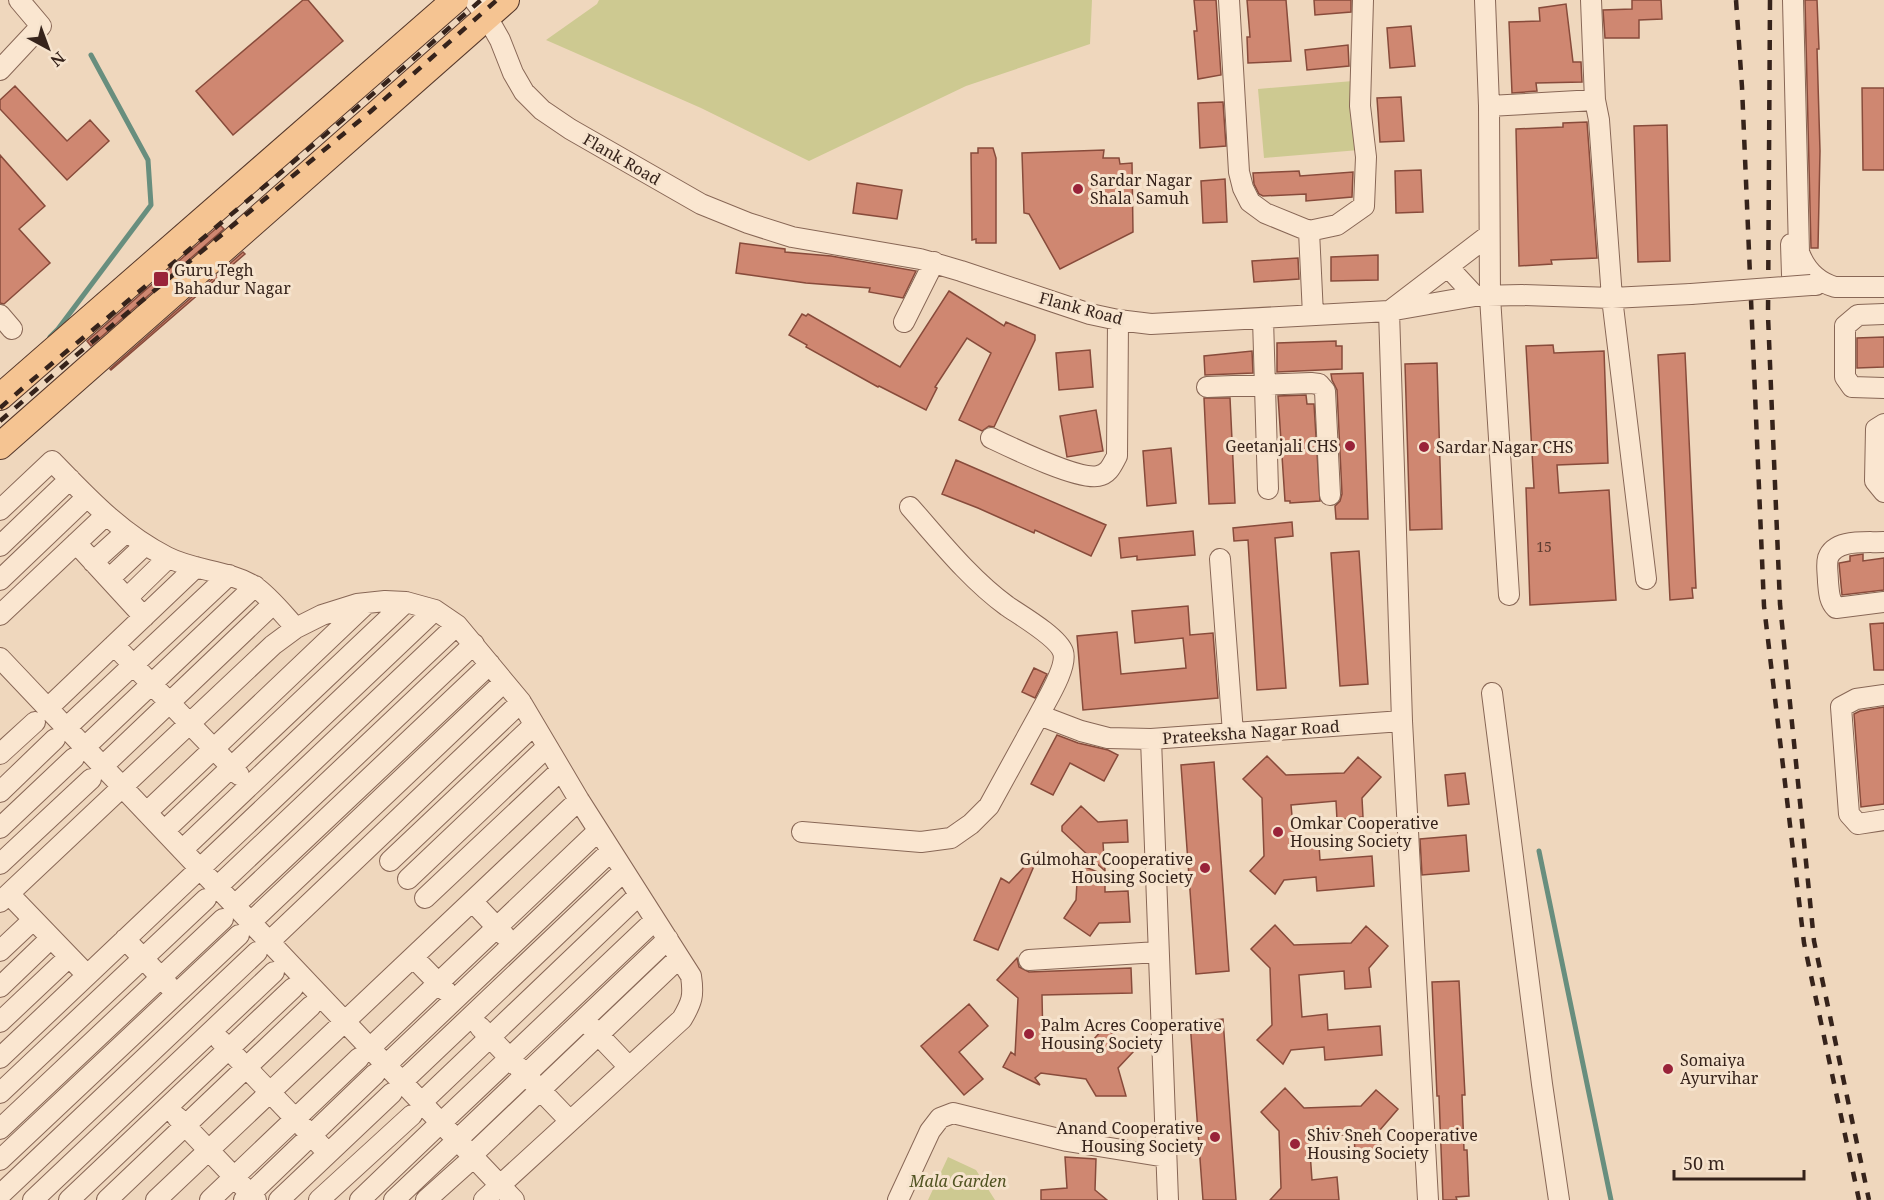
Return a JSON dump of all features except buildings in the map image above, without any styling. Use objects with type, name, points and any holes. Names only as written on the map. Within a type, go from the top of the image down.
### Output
[{"type":"main road","points":[[0,397],[455,0]]},
{"type":"main road","points":[[0,446],[257,220],[489,6]]},
{"type":"main road","points":[[234,193],[257,220]]},
{"type":"street","points":[[0,70],[41,26],[19,0]]},
{"type":"street","points":[[1229,0],[1239,172],[1243,188],[1250,202],[1265,213],[1309,231],[1337,225],[1364,206],[1366,157],[1360,106],[1363,0]]},
{"type":"street","points":[[1485,0],[1490,235],[1483,297],[1509,595]]},
{"type":"street","points":[[1591,0],[1595,100],[1599,120],[1612,298],[1646,579]]},
{"type":"street","points":[[1785,0],[1792,275],[1804,275],[1819,285]]},
{"type":"street","points":[[1792,0],[1798,247],[1802,261],[1819,285]]},
{"type":"street","name":"Flank Road","points":[[489,6],[513,73],[524,92],[542,110],[570,129],[701,204],[748,223],[792,237],[934,262],[1090,314],[1118,320],[1151,324],[1263,319],[1389,311],[1483,297],[1522,295],[1612,298],[1819,285],[1884,287]]},
{"type":"street","points":[[1489,106],[1595,100]]},
{"type":"street","points":[[1309,231],[1313,315]]},
{"type":"street","points":[[1428,1200],[1402,721],[1389,311],[1490,235]]},
{"type":"street","points":[[904,322],[934,262]]},
{"type":"street","points":[[1448,267],[1483,297]]},
{"type":"street","points":[[1884,314],[1858,315],[1845,326],[1845,377],[1852,387],[1884,388]]},
{"type":"street","points":[[1263,319],[1263,384],[1268,489]]},
{"type":"street","points":[[991,438],[1049,464],[1087,476],[1100,476],[1110,470],[1117,456],[1118,320]]},
{"type":"street","points":[[1207,387],[1319,384],[1325,391],[1330,495]]},
{"type":"street","points":[[1884,424],[1876,429],[1875,482],[1884,492]]},
{"type":"street","points":[[0,510],[52,461],[126,532],[168,558],[229,575],[255,586],[296,628]]},
{"type":"street","points":[[46,572],[28,553],[4,535],[70,479]]},
{"type":"street","points":[[0,580],[87,497]]},
{"type":"street","points":[[802,832],[921,842],[951,838],[971,825],[989,806],[1039,716],[1062,668],[1064,653],[1060,646],[1046,633],[1004,604],[960,564],[910,507]]},
{"type":"street","points":[[0,615],[106,515]]},
{"type":"street","points":[[93,562],[126,532]]},
{"type":"street","points":[[1884,542],[1845,544],[1831,552],[1827,560],[1829,596],[1836,608],[1884,602]]},
{"type":"street","points":[[76,543],[144,617]]},
{"type":"street","points":[[109,579],[145,544]]},
{"type":"street","points":[[127,598],[168,558]]},
{"type":"street","points":[[1220,559],[1233,733]]},
{"type":"street","points":[[4,742],[42,715],[196,567]]},
{"type":"street","points":[[0,792],[229,575]]},
{"type":"street","points":[[27,838],[3,819],[79,753],[255,586]]},
{"type":"street","points":[[87,975],[33,920],[4,898],[273,645],[296,628],[322,615],[357,604],[385,601],[406,602],[435,610],[457,625],[520,702],[598,831],[691,976],[694,992],[690,1006],[682,1019],[484,1200]]},
{"type":"street","points":[[164,831],[406,602]]},
{"type":"street","points":[[147,812],[367,603]]},
{"type":"street","points":[[0,864],[273,604]]},
{"type":"street","points":[[182,850],[435,610]]},
{"type":"street","points":[[0,1058],[457,625]]},
{"type":"street","points":[[310,1006],[185,1125],[117,1197],[100,1171],[32,1099],[4,1080],[81,1016],[474,644]]},
{"type":"street","points":[[114,645],[336,877]]},
{"type":"street","points":[[352,653],[438,744]]},
{"type":"street","points":[[0,658],[42,715],[60,734],[97,773],[122,787],[147,812],[182,850],[193,874],[264,947],[345,1022],[365,1053],[417,1109],[514,1200]]},
{"type":"street","points":[[0,1129],[490,664]]},
{"type":"street","points":[[0,1160],[504,682]]},
{"type":"street","points":[[274,692],[396,820]]},
{"type":"street","points":[[1492,693],[1559,1200]]},
{"type":"street","points":[[1884,695],[1856,699],[1841,707],[1849,814],[1858,824],[1884,820]]},
{"type":"street","points":[[0,1195],[520,702]]},
{"type":"street","points":[[1039,716],[1108,738],[1150,739]]},
{"type":"street","name":"Prateeksha Nagar Road","points":[[1168,1200],[1150,739],[1402,721]]},
{"type":"street","points":[[390,861],[534,725]]},
{"type":"street","points":[[408,879],[547,747]]},
{"type":"street","points":[[425,898],[561,770]]},
{"type":"street","points":[[435,783],[512,863]]},
{"type":"street","points":[[156,1200],[579,800]]},
{"type":"street","points":[[210,1200],[598,831]]},
{"type":"street","points":[[372,842],[449,923]]},
{"type":"street","points":[[64,997],[234,1177],[250,1198],[611,851]]},
{"type":"street","points":[[279,1200],[624,871]]},
{"type":"street","points":[[319,1200],[639,895]]},
{"type":"street","points":[[472,901],[629,1067]]},
{"type":"street","points":[[0,951],[33,920]]},
{"type":"street","points":[[347,1173],[366,1198],[437,1126],[655,920]]},
{"type":"street","points":[[0,987],[51,938]]},
{"type":"street","points":[[124,939],[328,1153]]},
{"type":"street","points":[[394,1200],[668,939]]},
{"type":"street","points":[[1029,960],[1158,952]]},
{"type":"street","points":[[0,1023],[69,957]]},
{"type":"street","points":[[413,957],[570,1121]]},
{"type":"street","points":[[426,1200],[679,958]]},
{"type":"street","points":[[33,1200],[274,972]]},
{"type":"street","points":[[69,1200],[293,987]]},
{"type":"street","points":[[898,1200],[930,1131],[940,1118],[953,1113],[1067,1141],[1166,1157]]},
{"type":"green space","points":[[599,0],[1092,0],[1090,44],[966,86],[809,161],[701,108],[546,40],[597,4]]},
{"type":"green space","points":[[1353,81],[1359,150],[1264,158],[1258,89]]},
{"type":"green space","name":"Mala Garden","points":[[948,1157],[976,1170],[995,1200],[928,1200]]},
{"type":"waterway","points":[[50,337],[151,205],[148,160],[91,55]]},
{"type":"waterway","points":[[1539,851],[1611,1200]]},
{"type":"railway","points":[[0,408],[481,0]]},
{"type":"railway","points":[[0,421],[370,112],[497,0]]},
{"type":"railway","points":[[1736,0],[1742,87],[1764,606],[1804,943],[1859,1200]]},
{"type":"railway","points":[[1770,0],[1768,316],[1780,604],[1814,941],[1869,1200]]},
{"type":"place","name":"Sardar Nagar Shala Samuh","points":[[1078,189]]},
{"type":"place","name":"Guru Tegh Bahadur Nagar","points":[[161,279]]},
{"type":"place","name":"Geetanjali CHS","points":[[1350,446]]},
{"type":"place","name":"Sardar Nagar CHS","points":[[1424,447]]},
{"type":"place","name":"Omkar Cooperative Housing Society","points":[[1278,832]]},
{"type":"place","name":"Gulmohar Cooperative Housing Society","points":[[1205,868]]},
{"type":"place","name":"Palm Acres Cooperative Housing Society","points":[[1029,1034]]},
{"type":"place","name":"Somaiya Ayurvihar","points":[[1668,1069]]},
{"type":"place","name":"Anand Cooperative Housing Society","points":[[1215,1137]]},
{"type":"place","name":"Shiv Sneh Cooperative Housing Society","points":[[1295,1144]]}]
